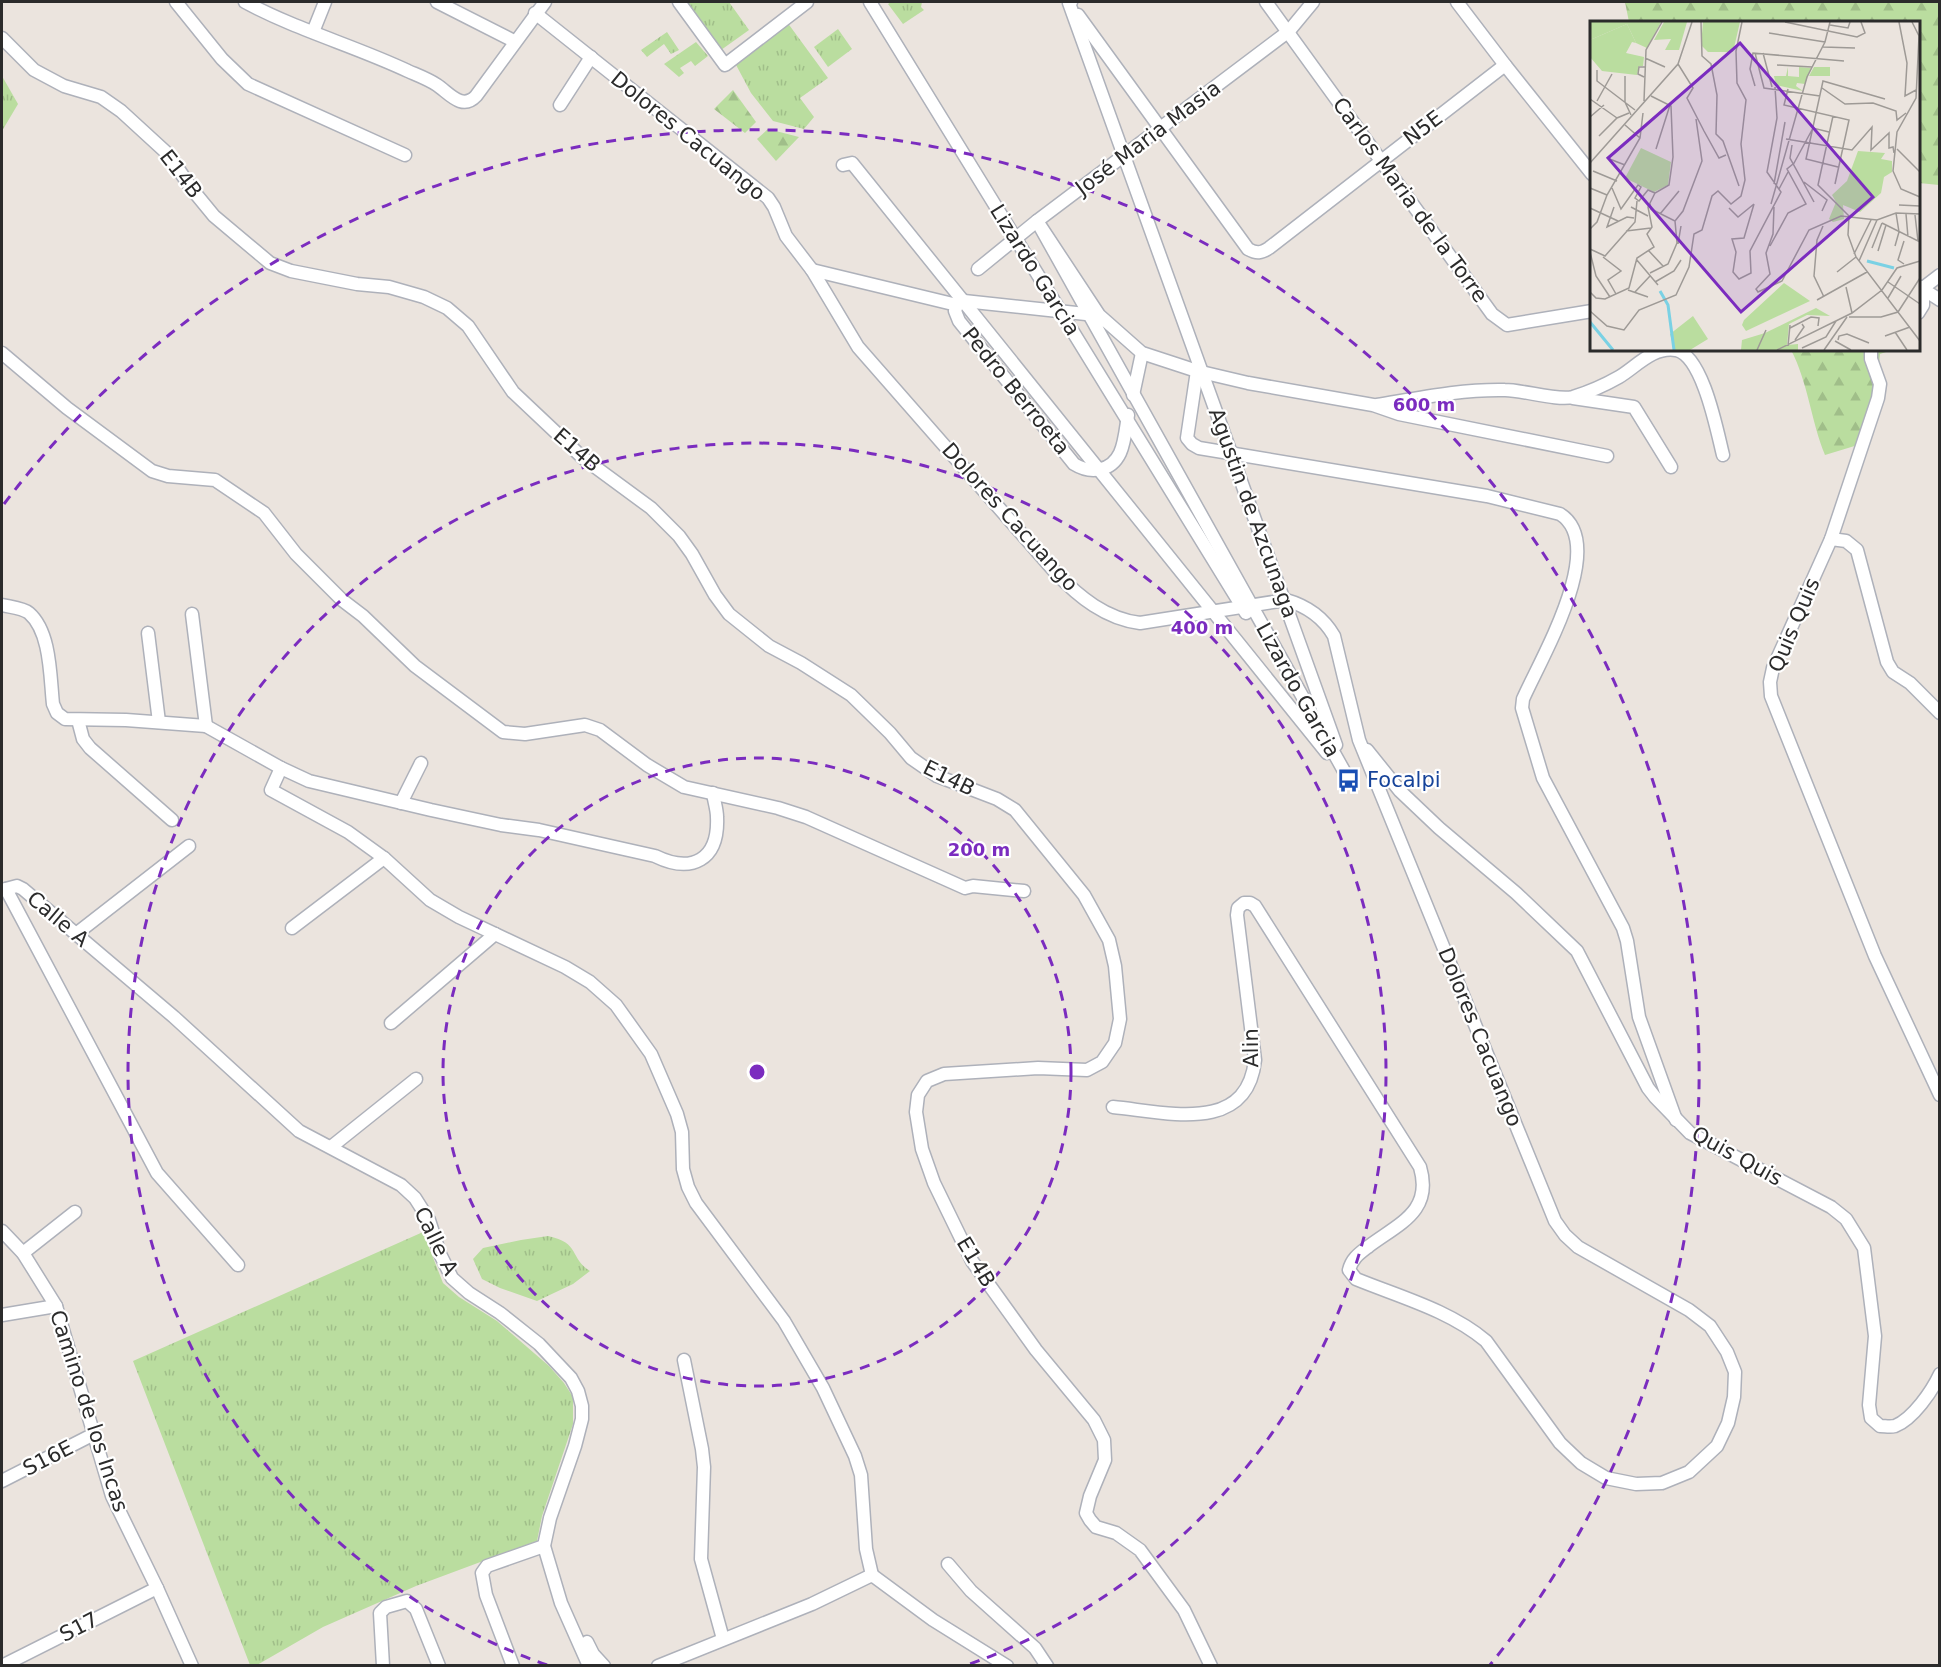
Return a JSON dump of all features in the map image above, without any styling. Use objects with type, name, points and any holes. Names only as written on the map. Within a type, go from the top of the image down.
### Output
[{"type":"street","points":[[176,2],[222,59],[248,84],[405,155]]},
{"type":"street","points":[[245,2],[398,66],[436,84],[462,102],[469,102],[476,96],[514,41],[545,2]]},
{"type":"street","points":[[313,32],[325,2]]},
{"type":"street","points":[[437,2],[514,41]]},
{"type":"street","points":[[679,2],[725,65],[807,2]]},
{"type":"street","name":"Lizardo Garcia","points":[[870,2],[1127,420],[1247,606]]},
{"type":"street","points":[[1069,2],[1161,128]]},
{"type":"street","name":"Agustin de Azcunaga","points":[[1069,2],[1199,372],[1231,453],[1349,780]]},
{"type":"street","name":"Carlos Maria de la Torre","points":[[1266,2],[1382,159],[1492,314],[1507,325],[1590,311]]},
{"type":"street","name":"José Maria Masia","points":[[978,269],[1037,221],[1289,32],[1313,2]]},
{"type":"street","points":[[1457,2],[1590,171]]},
{"type":"street","name":"Dolores Cacuango","points":[[535,13],[768,198],[786,236],[812,270],[858,347],[1070,588],[1092,605],[1132,622],[1140,623],[1284,600],[1300,604],[1312,611],[1329,628],[1334,636],[1359,740],[1555,1221],[1578,1247],[1710,1326],[1727,1352],[1735,1372],[1734,1397],[1728,1423],[1717,1446],[1689,1472],[1662,1483],[1636,1484],[1606,1478],[1581,1463],[1560,1443],[1486,1341],[1472,1329],[1437,1311],[1356,1279],[1349,1270],[1355,1256],[1411,1215],[1424,1194],[1425,1183],[1420,1167],[1255,906],[1251,903],[1244,903]]},
{"type":"street","name":"E14B","points":[[2,38],[34,70],[64,86],[100,98],[121,111],[169,155],[191,188],[214,216],[270,263],[303,273],[357,284],[388,287],[424,297],[447,308],[468,326],[513,392],[583,458],[651,508],[679,536],[729,614],[769,646],[801,663],[851,695],[890,733],[911,758],[937,776],[997,799],[1015,810],[1084,895],[1109,940],[1120,1019],[1115,1043],[1102,1062],[1087,1070],[1038,1068],[944,1074],[927,1081],[918,1095],[918,1121],[922,1149],[934,1183],[972,1261],[1036,1350],[1094,1420],[1104,1440],[1105,1460],[1090,1496],[1086,1513],[1095,1527],[1116,1533],[1140,1550],[1184,1610],[1211,1665]]},
{"type":"street","name":"Dolores Cacuango","points":[[560,105],[591,57]]},
{"type":"street","name":"N5E","points":[[1161,128],[1248,249],[1255,253],[1262,252],[1505,65]]},
{"type":"street","points":[[843,165],[852,163],[960,303]]},
{"type":"street","name":"Lizardo Garcia","points":[[1037,221],[1094,315],[1133,394],[1247,606],[1349,780]]},
{"type":"street","name":"Pedro Berroeta","points":[[812,270],[960,303],[1094,315]]},
{"type":"street","points":[[1921,287],[1940,275]]},
{"type":"street","points":[[1921,287],[1940,300]]},
{"type":"street","points":[[1920,310],[1923,305],[1921,287]]},
{"type":"street","name":"Pedro Berroeta","points":[[960,303],[955,311],[959,321],[1074,464],[1090,471],[1099,470]]},
{"type":"street","name":"Lizardo Garcia","points":[[1094,315],[1142,353],[1199,372],[1373,405],[1399,414],[1607,456]]},
{"type":"street","points":[[1569,398],[1592,391],[1621,376],[1649,356],[1663,351]]},
{"type":"street","points":[[1678,351],[1690,359],[1709,398],[1723,455]]},
{"type":"street","name":"Quis Quis","points":[[1871,351],[1871,358],[1880,384],[1878,398],[1831,539],[1773,668],[1770,682],[1771,696],[1875,956],[1940,1095]]},
{"type":"street","points":[[2,353],[67,408],[152,471],[168,476],[215,480],[264,513],[303,562],[342,600],[381,632],[415,666],[503,732],[525,734],[570,726],[592,727],[600,730],[647,765],[684,788],[778,808],[806,817],[965,888],[973,886],[1024,891]]},
{"type":"street","points":[[1142,353],[1120,452],[1115,461],[1099,470],[1349,780]]},
{"type":"street","points":[[1199,372],[1187,438],[1199,448],[1487,496],[1560,513],[1574,527],[1578,544],[1574,580],[1551,640],[1523,699],[1522,708],[1543,778],[1623,928],[1639,1017],[1676,1120]]},
{"type":"street","points":[[1373,405],[1455,393],[1505,390],[1627,404],[1634,407],[1671,467]]},
{"type":"street","points":[[1831,539],[1846,541],[1857,550],[1883,651],[1893,672],[1910,683],[1940,713]]},
{"type":"street","points":[[2,606],[27,611],[35,620],[46,643],[53,704],[57,713],[65,719],[206,726],[309,781],[501,825],[539,830],[655,856],[671,864],[691,864],[705,857],[714,843],[717,818],[713,793]]},
{"type":"street","points":[[192,614],[206,726]]},
{"type":"street","points":[[148,633],[159,722]]},
{"type":"street","points":[[78,720],[83,739],[90,748],[172,820]]},
{"type":"street","name":"Quis Quis","points":[[1359,740],[1408,799],[1516,893],[1577,951],[1648,1088],[1676,1120],[1690,1133],[1831,1207],[1846,1219],[1864,1248],[1875,1336],[1869,1405],[1872,1418],[1880,1426],[1892,1427],[1903,1422],[1933,1388],[1940,1374]]},
{"type":"street","points":[[401,803],[421,763]]},
{"type":"street","points":[[281,768],[271,790],[348,832],[384,858],[430,900],[459,917],[565,967],[590,982],[616,1005],[651,1054],[677,1114],[682,1132],[683,1169],[696,1203],[784,1321],[823,1388],[855,1456],[861,1475],[866,1549],[872,1575],[933,1620],[1007,1665]]},
{"type":"street","points":[[76,934],[189,846]]},
{"type":"street","points":[[292,928],[384,858]]},
{"type":"street","name":"Calle A","points":[[4,889],[17,886],[23,889],[174,1017],[299,1131],[401,1185],[415,1198],[429,1220],[440,1254],[452,1278],[469,1293],[501,1313],[560,1363],[578,1391],[582,1406],[582,1419],[550,1518],[544,1546],[561,1603],[589,1665]]},
{"type":"street","points":[[4,889],[157,1173],[238,1265]]},
{"type":"street","name":"Alin","points":[[1113,1107],[1199,1115],[1226,1108],[1243,1096],[1254,1072],[1256,1060],[1237,915],[1238,908],[1244,903]]},
{"type":"street","points":[[391,1023],[495,934]]},
{"type":"street","points":[[331,1147],[416,1079]]},
{"type":"street","points":[[23,1252],[75,1212]]},
{"type":"street","name":"Camino de los Incas","points":[[2,1232],[23,1252],[56,1306],[112,1496],[192,1665]]},
{"type":"street","points":[[2,1315],[56,1306]]},
{"type":"street","points":[[684,1360],[704,1467],[701,1559],[723,1639]]},
{"type":"street","name":"S16E","points":[[2,1481],[94,1434]]},
{"type":"street","points":[[513,1665],[486,1595],[482,1573],[487,1566],[544,1546]]},
{"type":"street","points":[[948,1564],[971,1591],[1035,1648],[1047,1665]]},
{"type":"street","points":[[658,1665],[812,1604],[872,1575]]},
{"type":"street","name":"S17","points":[[2,1665],[157,1588]]},
{"type":"street","points":[[383,1665],[380,1613],[386,1607],[407,1601],[416,1609],[439,1665]]},
{"type":"street","points":[[561,1603],[593,1654],[604,1665]]},
{"type":"green space","points":[[687,2],[729,2],[749,30],[721,50]]},
{"type":"green space","points":[[891,2],[922,2],[921,7],[924,10],[903,24],[888,4]]},
{"type":"green space","points":[[1625,2],[1939,2],[1939,185],[1920,183],[1920,21],[1629,21]]},
{"type":"green space","points":[[787,22],[828,78],[800,98],[814,117],[804,129],[773,121],[751,93],[735,63]]},
{"type":"green space","points":[[838,29],[852,49],[828,67],[814,47]]},
{"type":"green space","points":[[667,32],[679,50],[671,54],[664,44],[647,57],[641,50]]},
{"type":"green space","points":[[696,42],[708,56],[695,66],[691,61],[680,68],[684,73],[679,77],[664,64]]},
{"type":"green space","points":[[2,76],[18,104],[2,131]]},
{"type":"green space","points":[[733,90],[756,122],[745,133],[714,109]]},
{"type":"green space","points":[[768,129],[799,137],[776,161],[757,139]]},
{"type":"green space","points":[[1792,351],[1889,351],[1880,354],[1871,441],[1825,455],[1797,362]]},
{"type":"green space","points":[[423,1232],[443,1283],[459,1297],[497,1321],[549,1366],[573,1397],[573,1424],[542,1516],[537,1541],[416,1586],[323,1627],[257,1665],[250,1665],[133,1361]]},
{"type":"green space","points":[[548,1236],[566,1243],[579,1261],[590,1271],[573,1284],[537,1301],[482,1279],[473,1259],[483,1248]]},
{"type":"place","name":"Focalpi","points":[[1349,780]]}]
